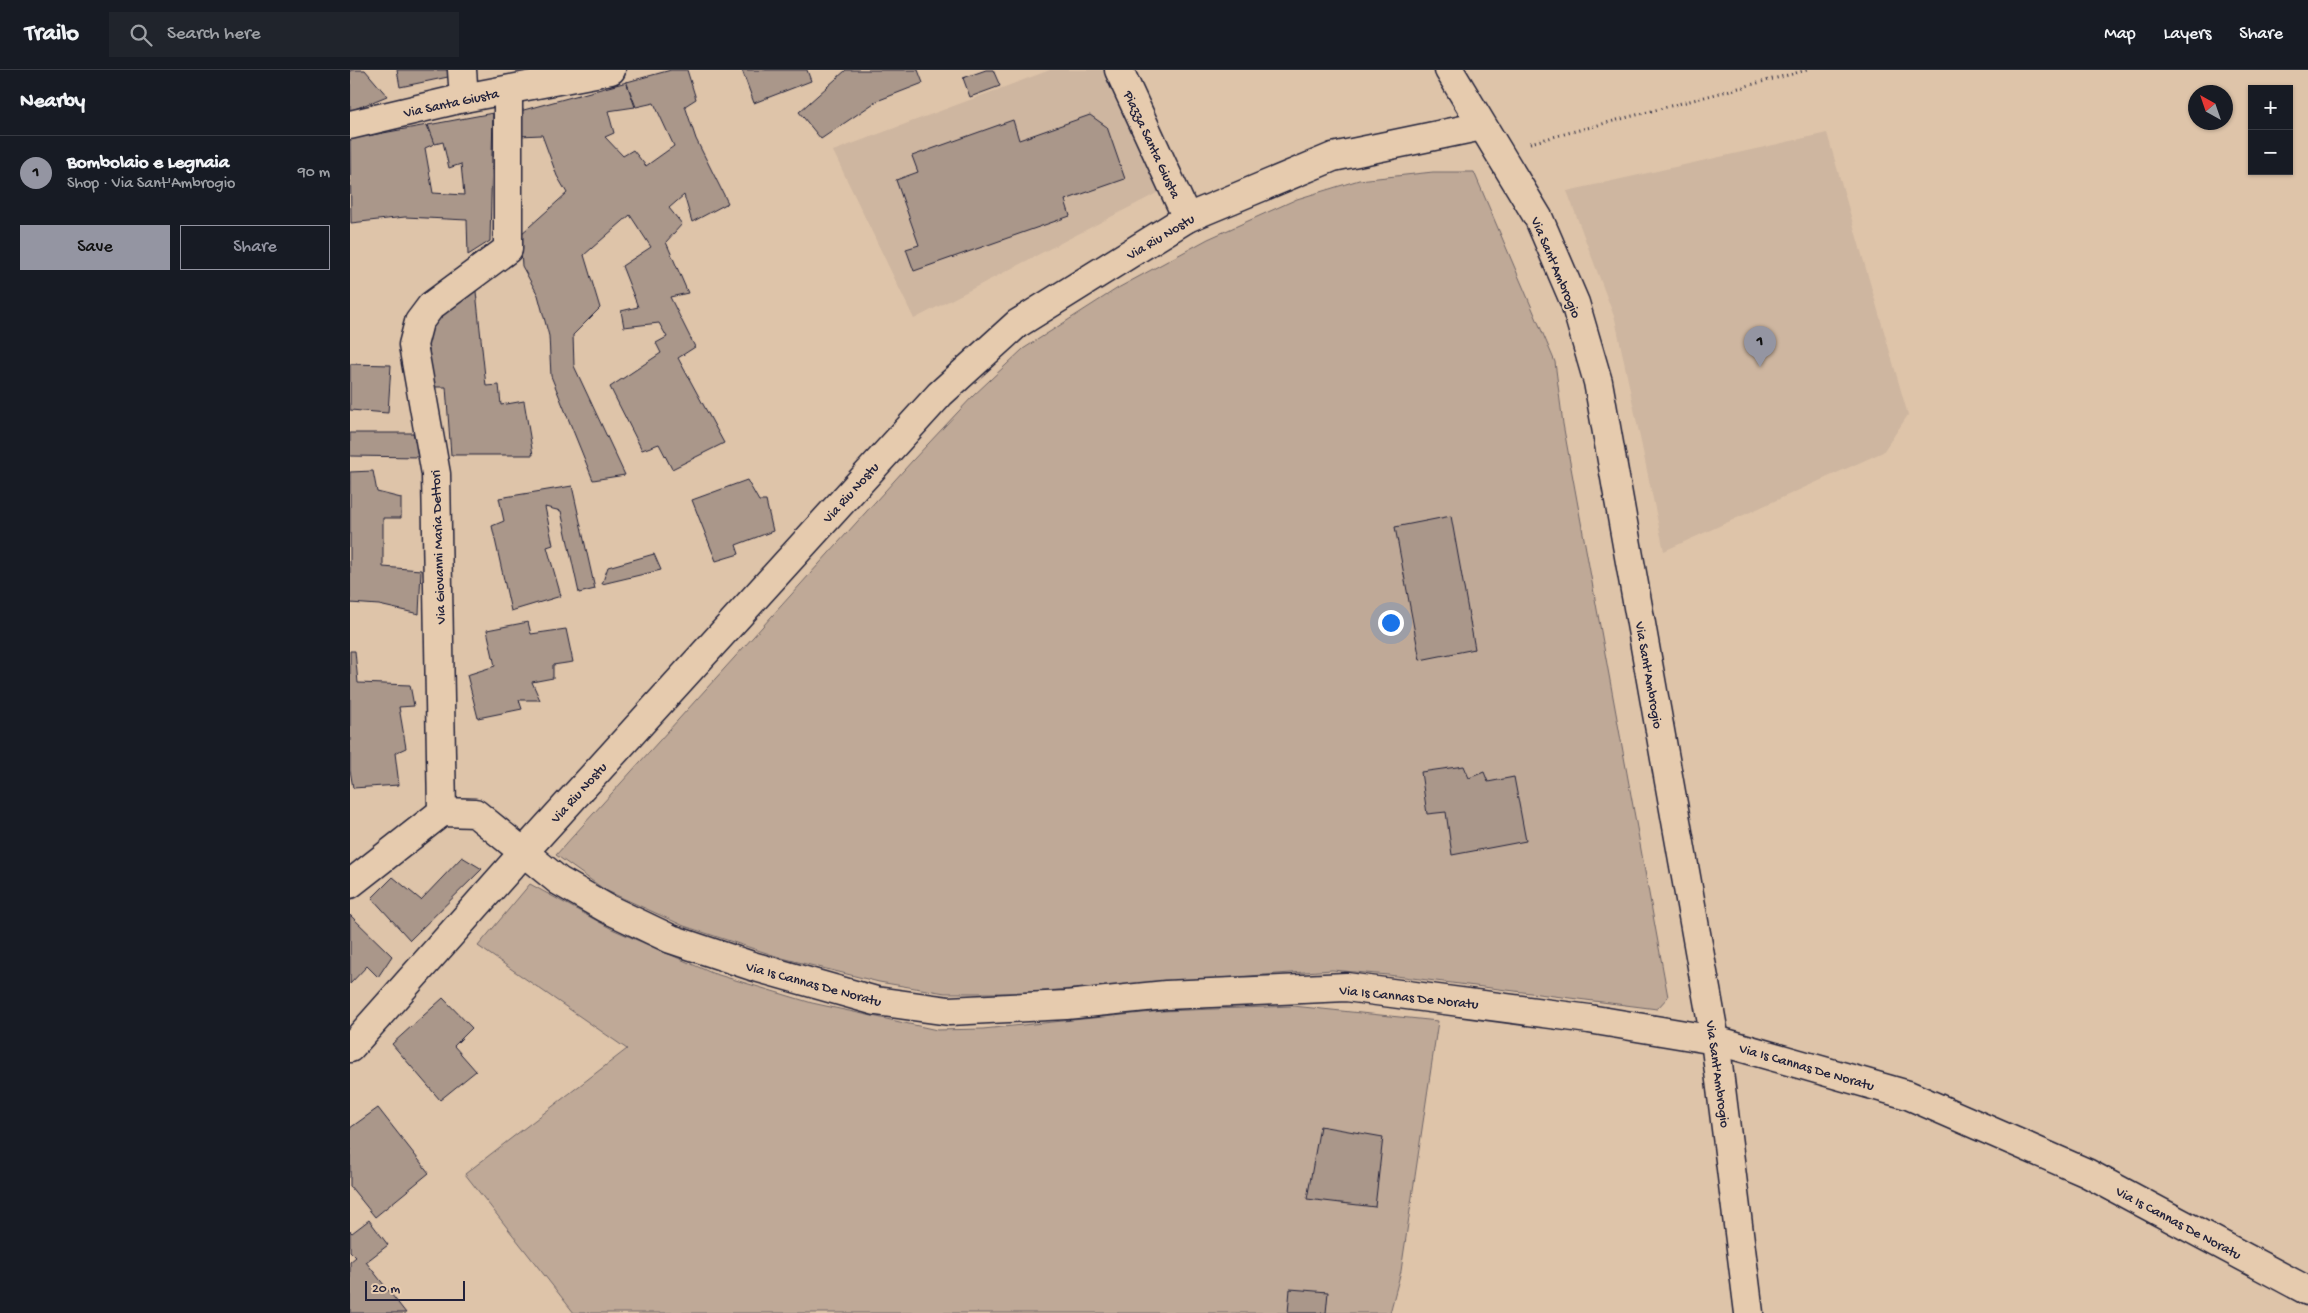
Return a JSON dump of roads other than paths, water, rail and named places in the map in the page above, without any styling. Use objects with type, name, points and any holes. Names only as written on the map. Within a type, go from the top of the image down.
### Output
[{"type":"street","points":[[462,70],[464,98]]},
{"type":"street","name":"Via Santa Giusta","points":[[350,125],[464,98],[611,70]]},
{"type":"street","name":"Piazza Santa Giusta","points":[[1119,70],[1188,218]]},
{"type":"street","name":"Via Sant'Ambrogio","points":[[1448,70],[1539,219],[1572,295],[1598,382],[1716,1040],[1749,1313]]},
{"type":"street","name":"Via Giovanni Maria Dettori","points":[[442,812],[436,474],[413,345],[419,322],[431,306],[508,249],[508,90]]},
{"type":"street","name":"Via Riu Nostu","points":[[350,1048],[522,853],[940,394],[1017,324],[1188,218],[1333,157],[1482,126]]},
{"type":"street","points":[[350,884],[442,812]]},
{"type":"street","name":"Via Is Cannas De Noratu","points":[[442,812],[475,813],[522,853],[566,885],[606,908],[672,939],[752,966],[876,1001],[949,1011],[1066,1005],[1166,995],[1346,987],[1589,1018],[1716,1040],[1908,1095],[2087,1173],[2308,1292]]},
{"type":"place","name":"Bombolaio e Legnaia","points":[[1760,367]]}]
